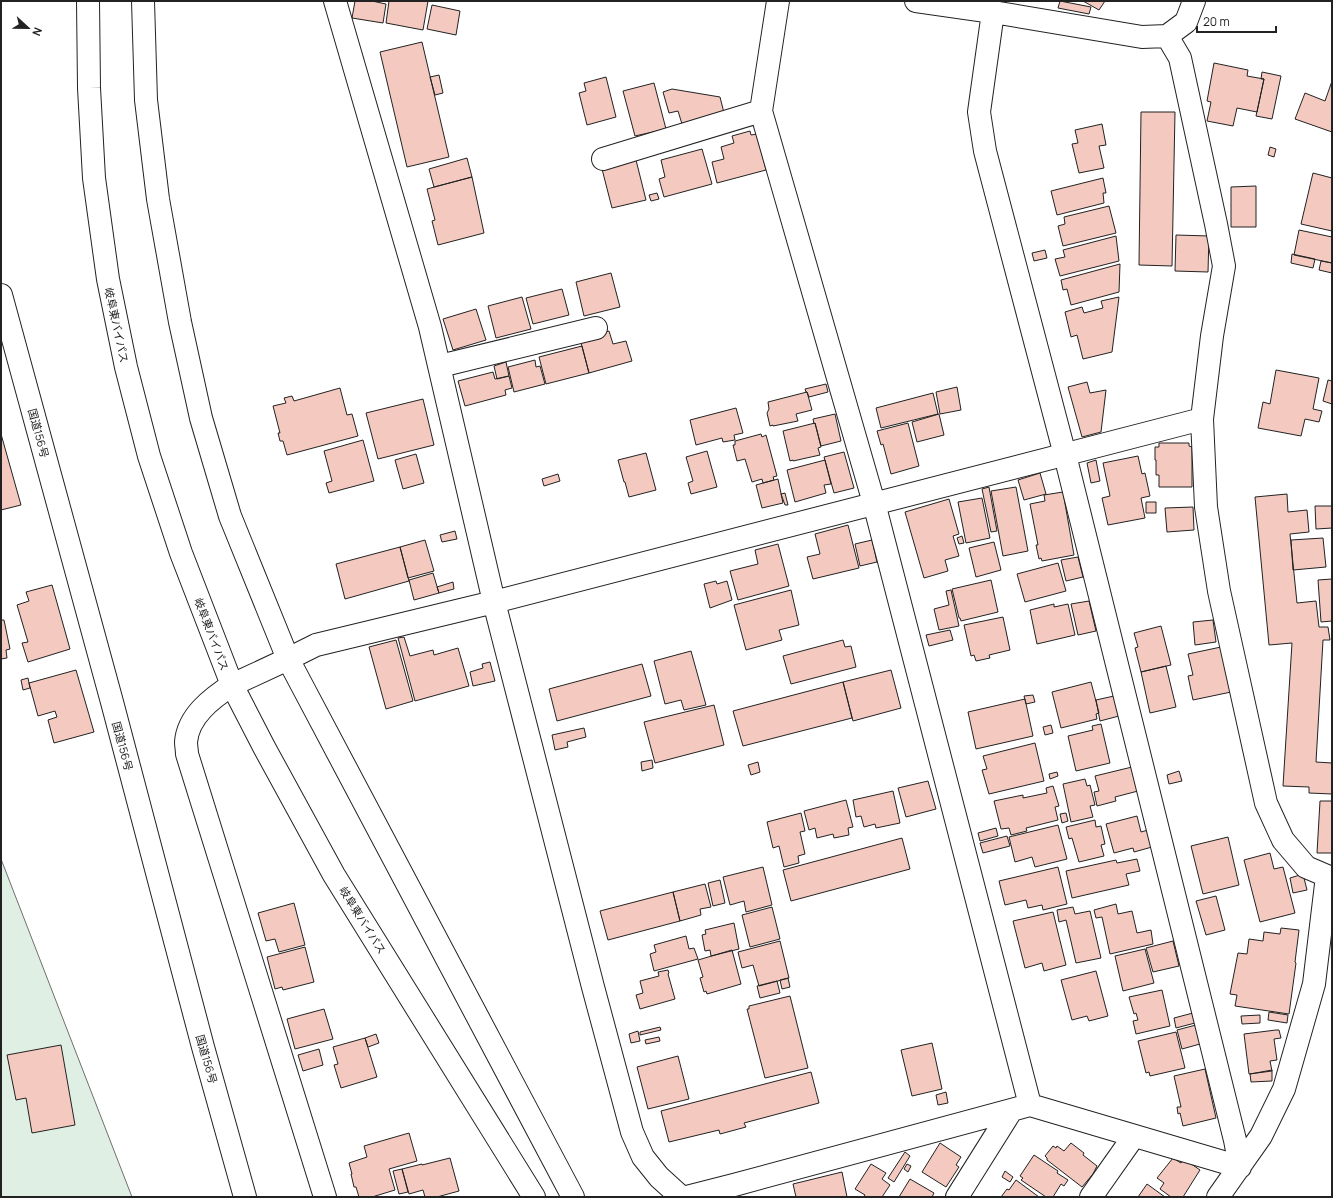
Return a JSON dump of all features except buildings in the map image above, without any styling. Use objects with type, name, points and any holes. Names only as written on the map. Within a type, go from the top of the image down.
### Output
[{"type":"main road","name":"岐阜東バイパス","points":[[88,1],[89,88],[94,178],[108,279],[126,367],[150,456],[180,553],[232,684],[264,747],[334,875],[534,1197]]},
{"type":"main road","points":[[143,1],[146,100],[158,199],[180,322],[201,418],[230,516],[288,658],[573,1197]]},
{"type":"main road","points":[[335,1],[430,326],[494,602],[593,987],[632,1132],[643,1157],[658,1178],[681,1197]]},
{"type":"main road","points":[[778,1],[761,111],[874,503],[1021,1108],[957,1197]]},
{"type":"main road","points":[[916,1],[957,4],[993,12],[1142,37],[1167,36],[1186,22],[1194,1]]},
{"type":"main road","points":[[993,12],[979,112],[985,151],[1065,455],[1235,1140],[1240,1167]]},
{"type":"main road","points":[[1167,36],[1180,58],[1224,266],[1212,336],[1202,419],[1206,506],[1218,584],[1266,803],[1283,840],[1306,867],[1327,876],[1314,984],[1284,1089],[1261,1136],[1218,1197]]},
{"type":"main road","points":[[603,159],[761,111]]},
{"type":"main road","name":"国道156号","points":[[1,296],[112,702],[203,1047],[245,1197]]},
{"type":"main road","points":[[440,366],[596,328]]},
{"type":"main road","points":[[325,1197],[187,754],[186,742],[189,730],[195,718],[214,697],[232,684],[316,645],[494,602],[1202,419]]},
{"type":"main road","points":[[687,1197],[736,1191],[1021,1108],[1134,1136],[1240,1167]]},
{"type":"main road","points":[[1091,1197],[1134,1136]]},
{"type":"green space","points":[[1,859],[132,1197],[1,1197]]}]
